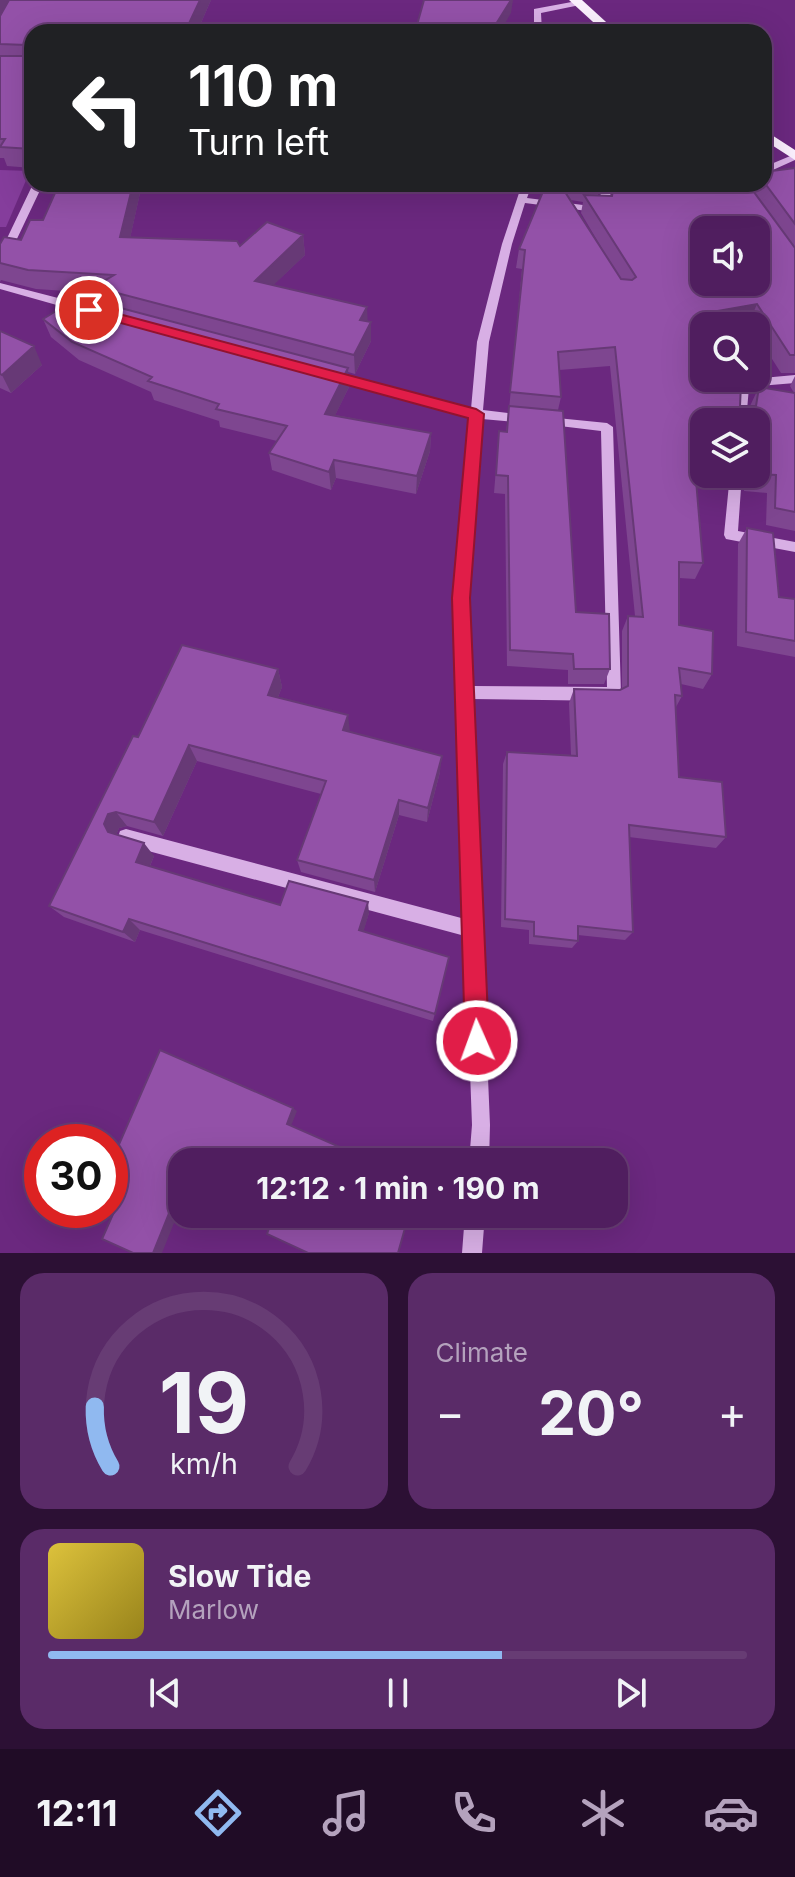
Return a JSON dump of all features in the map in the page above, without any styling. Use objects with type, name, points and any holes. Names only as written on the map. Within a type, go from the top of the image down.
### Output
[{"type":"main road","points":[[576,2],[602,24]]},
{"type":"main road","points":[[772,140],[795,156]]},
{"type":"street","points":[[538,24],[537,11],[576,2]]},
{"type":"street","points":[[772,167],[795,156]]},
{"type":"street","points":[[0,264],[34,192]]},
{"type":"street","points":[[480,1148],[461,598],[483,342],[524,192]]},
{"type":"street","points":[[522,200],[603,210],[606,192]]},
{"type":"street","points":[[568,206],[576,218]]},
{"type":"street","points":[[0,286],[92,311]]},
{"type":"street","points":[[323,373],[476,414],[607,427],[614,694],[464,692]]},
{"type":"street","points":[[741,408],[743,383],[795,379]]},
{"type":"street","points":[[735,488],[731,535],[795,547]]},
{"type":"street","points":[[126,837],[472,929]]},
{"type":"street","points":[[472,1253],[474,1228]]},
{"type":"shaded area","points":[[0,170],[24,171],[24,185],[6,227],[0,227]]},
{"type":"building","points":[[9,0],[200,0],[189,24],[24,24],[24,45],[0,44],[0,16]]},
{"type":"building","points":[[424,0],[511,0],[496,24],[417,24]]},
{"type":"building","points":[[0,56],[24,56],[24,148],[0,147],[5,139],[0,139]]},
{"type":"building","points":[[795,168],[795,224],[771,192],[772,171]]},
{"type":"building","points":[[55,192],[131,192],[120,237],[237,241],[240,246],[267,222],[303,235],[255,281],[367,307],[360,320],[371,322],[354,355],[94,287],[114,275],[28,270],[0,263],[0,244],[4,237],[21,240],[30,220],[43,220]]},
{"type":"building","points":[[543,192],[565,192],[621,279],[632,280],[636,277],[584,195],[612,196],[613,192],[754,192],[795,248],[795,355],[790,355],[770,324],[770,312],[762,312],[757,304],[711,312],[690,312],[690,392],[741,392],[740,406],[756,406],[758,392],[770,392],[770,389],[795,393],[795,512],[775,508],[776,475],[770,475],[770,408],[690,408],[690,488],[697,488],[703,563],[679,562],[679,625],[713,631],[712,674],[679,668],[682,696],[675,695],[679,777],[722,782],[726,837],[629,825],[633,932],[578,926],[578,941],[534,936],[534,922],[505,919],[507,752],[577,756],[574,689],[620,690],[628,686],[628,616],[643,617],[615,347],[558,352],[561,397],[510,392],[525,250],[519,249]]},
{"type":"building","points":[[79,297],[348,368],[325,414],[431,433],[417,476],[334,460],[329,472],[269,453],[287,426],[216,409],[219,404],[148,381],[152,377],[72,342],[43,319]]},
{"type":"building","points":[[0,331],[34,346],[2,375],[0,374]]},
{"type":"building","points":[[509,406],[563,411],[576,612],[609,614],[610,669],[574,669],[573,654],[510,650],[508,476],[496,475],[499,431],[507,432]]},
{"type":"building","points":[[747,528],[773,533],[779,597],[795,599],[795,641],[746,632]]},
{"type":"building","points":[[182,645],[278,669],[268,695],[348,715],[343,730],[442,756],[428,808],[399,800],[374,880],[297,860],[326,781],[189,745],[154,822],[116,812],[108,814],[104,824],[108,832],[144,843],[136,862],[280,905],[289,881],[368,902],[359,930],[449,957],[435,1014],[129,919],[123,932],[49,906],[133,736],[138,737]]},
{"type":"building","points":[[160,1050],[293,1108],[287,1124],[342,1148],[168,1148],[168,1216],[153,1253],[133,1253],[102,1239],[107,1228],[128,1228],[128,1124]]},
{"type":"building","points":[[269,1228],[405,1228],[398,1253],[308,1253],[267,1234]]},
{"type":"route","points":[[89,310],[476,414],[461,598],[477,1041]]}]
